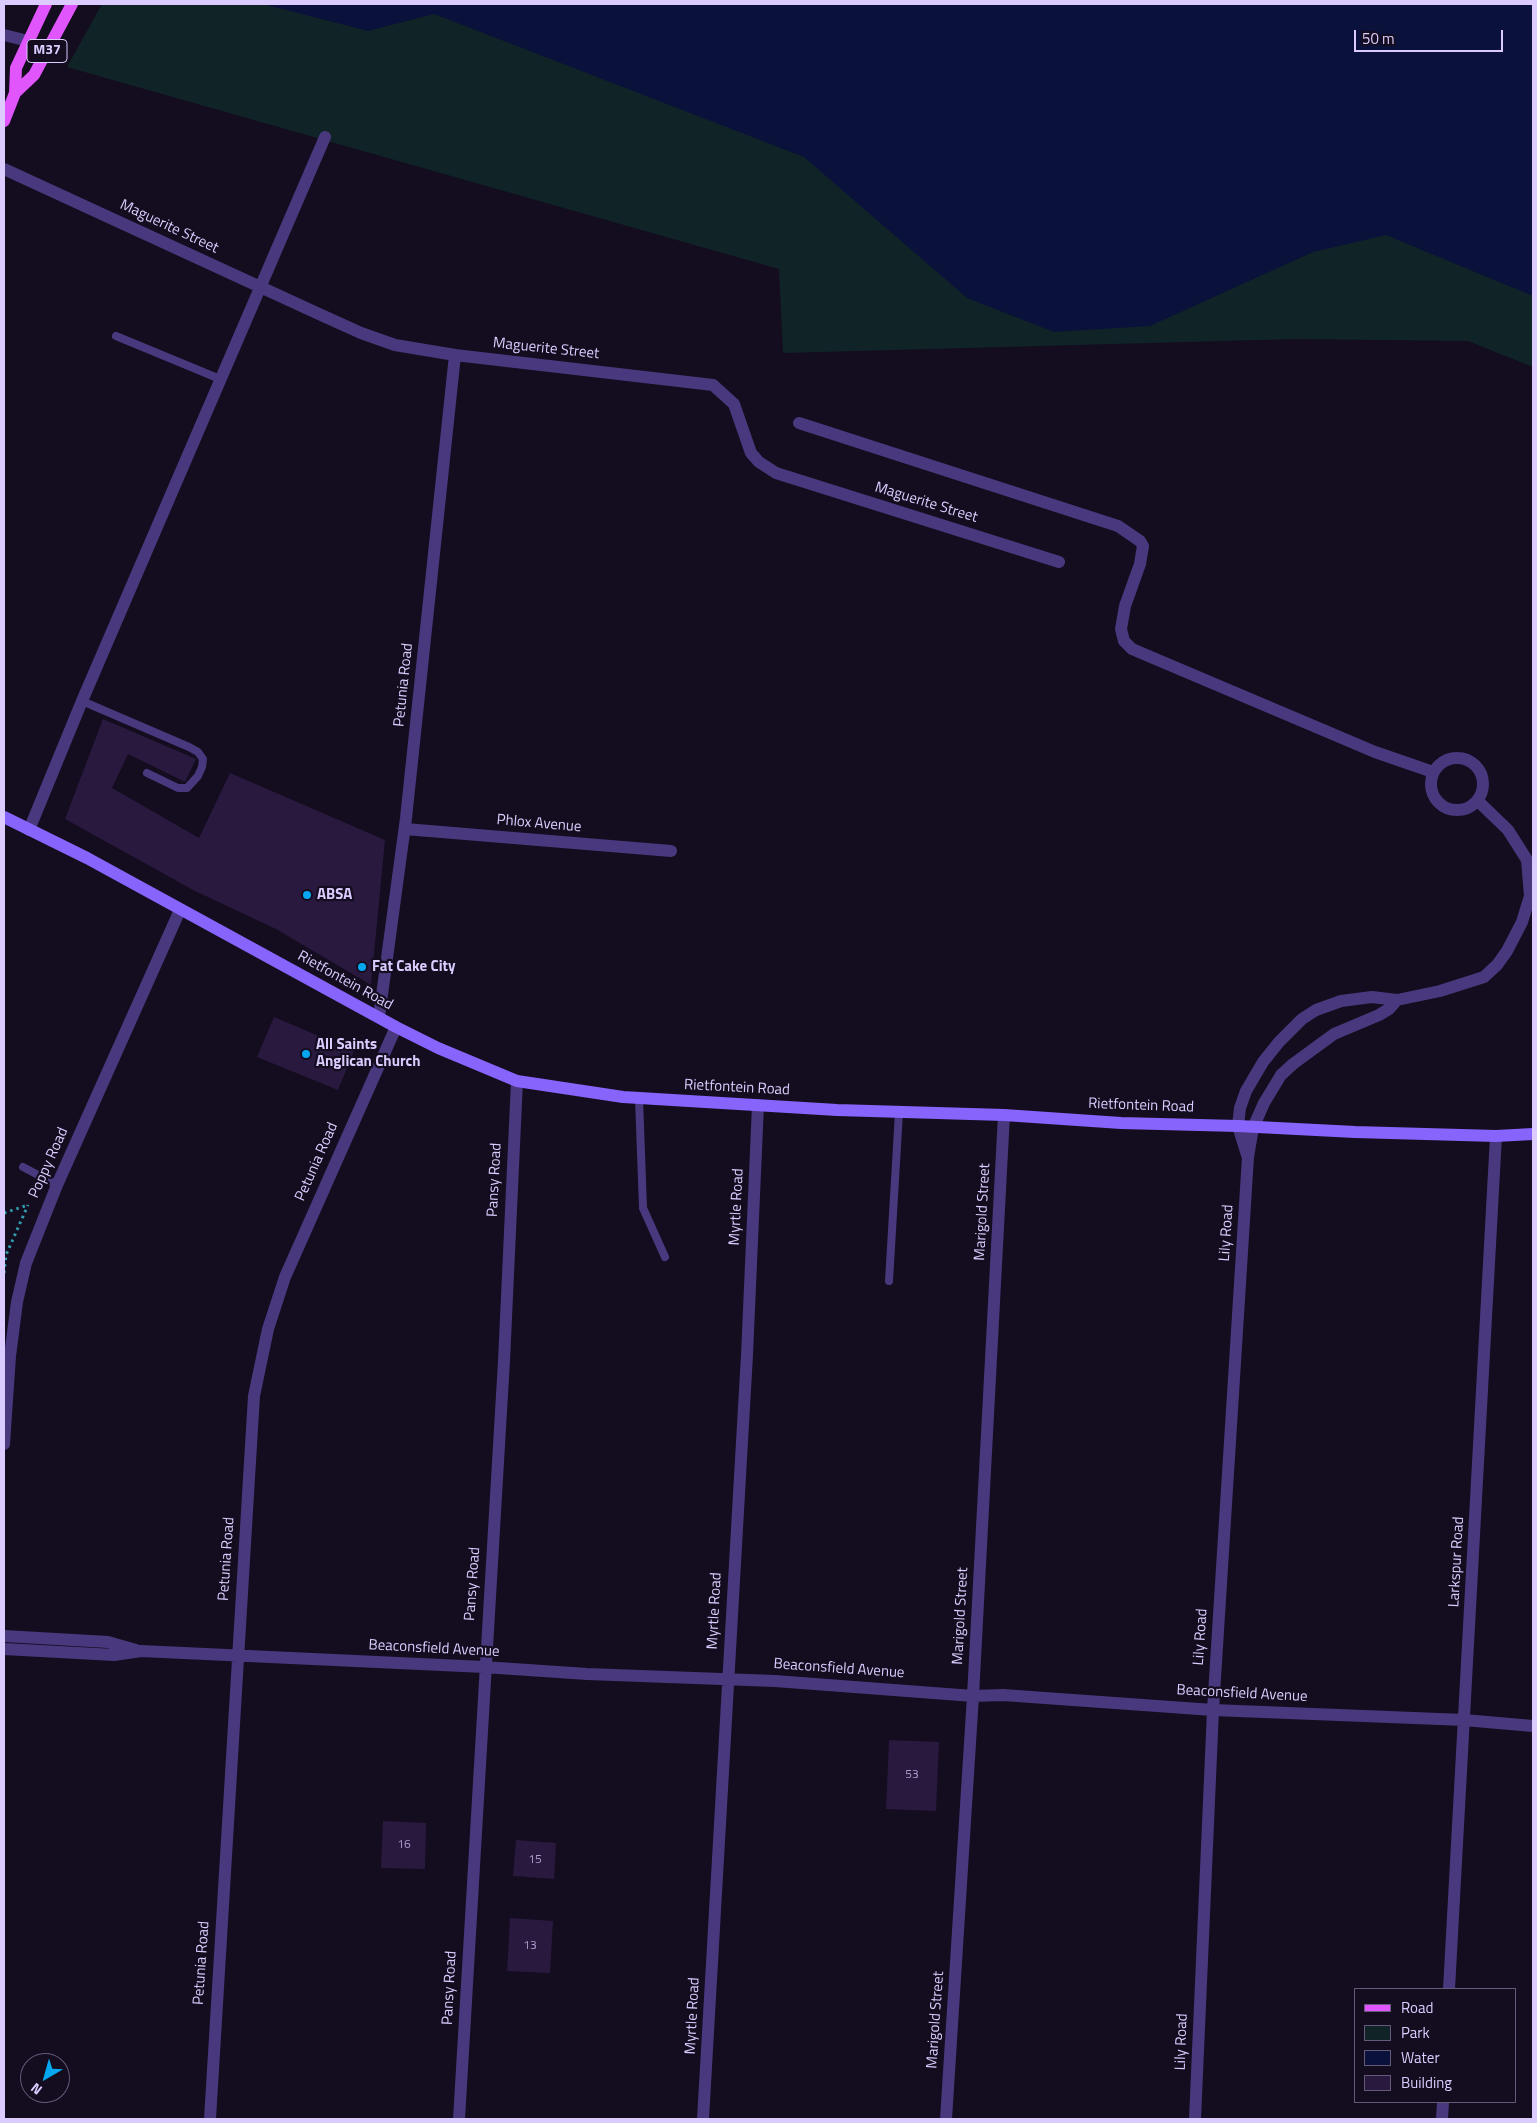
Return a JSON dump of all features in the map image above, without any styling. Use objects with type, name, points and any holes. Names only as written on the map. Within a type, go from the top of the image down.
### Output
[{"type":"main road","name":"M37","points":[[4,120],[15,93],[16,68],[46,4]]},
{"type":"main road","name":"M37","points":[[15,93],[34,74],[72,4]]},
{"type":"street","points":[[4,35],[28,42]]},
{"type":"street","points":[[29,830],[82,700],[324,136]]},
{"type":"street","name":"Maguerite Street","points":[[4,169],[361,333],[395,345],[455,355],[713,385],[734,404],[751,453],[759,462],[776,473],[1059,562]]},
{"type":"street","name":"Petunia Road","points":[[378,1017],[405,828],[455,355]]},
{"type":"street","points":[[799,423],[1118,526],[1140,541],[1143,546],[1140,564],[1125,606],[1121,629],[1124,641],[1132,649],[1375,752],[1433,772]]},
{"type":"street","points":[[1461,757],[1471,761],[1479,769],[1484,780],[1483,790],[1478,801],[1470,807],[1459,810],[1448,809],[1438,803],[1432,794],[1430,782],[1433,772],[1440,763],[1450,758],[1461,757]]},
{"type":"street","points":[[1238,1126],[1240,1108],[1246,1091],[1274,1048],[1302,1020],[1316,1010],[1341,1001],[1372,997],[1397,1000],[1440,992],[1484,977],[1497,965],[1507,951],[1522,922],[1530,896],[1528,860],[1508,830],[1478,801]]},
{"type":"street","name":"Rietfontein Road","points":[[4,817],[87,858],[396,1027],[461,1058],[517,1081],[639,1098],[758,1106],[1004,1115],[1121,1123],[1253,1128],[1496,1136],[1532,1132]]},
{"type":"street","name":"Phlox Avenue","points":[[405,828],[671,851]]},
{"type":"street","name":"Poppy Road","points":[[4,1444],[10,1356],[17,1302],[26,1263],[57,1185],[180,910]]},
{"type":"street","name":"Lily Road","points":[[1195,2119],[1213,1710],[1248,1157],[1253,1128],[1264,1103],[1281,1075],[1293,1064],[1334,1034],[1379,1015],[1397,1000]]},
{"type":"street","name":"Petunia Road","points":[[210,2119],[254,1396],[268,1329],[285,1277],[396,1027]]},
{"type":"street","name":"Pansy Road","points":[[459,2119],[484,1667],[504,1361],[517,1081]]},
{"type":"street","name":"Myrtle Road","points":[[703,2119],[747,1354],[758,1106]]},
{"type":"street","name":"Marigold Street","points":[[946,2119],[973,1696],[1004,1115]]},
{"type":"street","name":"Lily Road","points":[[1238,1126],[1248,1157]]},
{"type":"street","name":"Larkspur Road","points":[[1449,1988],[1496,1136]]},
{"type":"street","name":"Beaconsfield Avenue","points":[[4,1636],[108,1642],[141,1651]]},
{"type":"street","name":"Beaconsfield Avenue","points":[[4,1649],[114,1655],[141,1651],[484,1667],[587,1674],[775,1680],[973,1696],[1003,1695],[1213,1710],[1464,1720],[1533,1726]]},
{"type":"street","points":[[1442,2119],[1443,2103]]},
{"type":"lane","points":[[116,336],[220,379]]},
{"type":"lane","points":[[82,700],[189,747],[198,752],[203,759],[198,776],[187,788],[178,788],[147,773]]},
{"type":"lane","points":[[639,1098],[643,1208],[665,1257]]},
{"type":"lane","points":[[889,1280],[899,1112]]},
{"type":"lane","points":[[24,1167],[57,1185]]},
{"type":"path","points":[[4,1213],[28,1205],[6,1255],[4,1274]]},
{"type":"green space","points":[[102,4],[1533,4],[1533,367],[1468,341],[1295,339],[783,353],[779,269],[67,67]]},
{"type":"water","points":[[263,4],[1533,4],[1533,296],[1386,235],[1313,252],[1150,326],[1054,332],[967,298],[804,157],[434,14],[368,31]]},
{"type":"building","points":[[103,719],[196,759],[185,782],[128,754],[112,788],[199,838],[230,773],[385,840],[371,985],[276,929],[195,891],[65,819]]},
{"type":"building","name":"All Saints Anglican Church","points":[[274,1017],[354,1051],[338,1090],[257,1057]]},
{"type":"building","points":[[889,1740],[939,1742],[936,1811],[886,1809]]},
{"type":"building","points":[[383,1821],[426,1823],[425,1869],[381,1868]]},
{"type":"building","points":[[516,1840],[556,1843],[554,1879],[513,1876]]},
{"type":"building","points":[[510,1918],[553,1921],[550,1973],[507,1971]]},
{"type":"place","name":"ABSA","points":[[307,895]]},
{"type":"place","name":"Fat Cake City","points":[[362,967]]},
{"type":"place","name":"All Saints Anglican Church","points":[[306,1054]]}]
